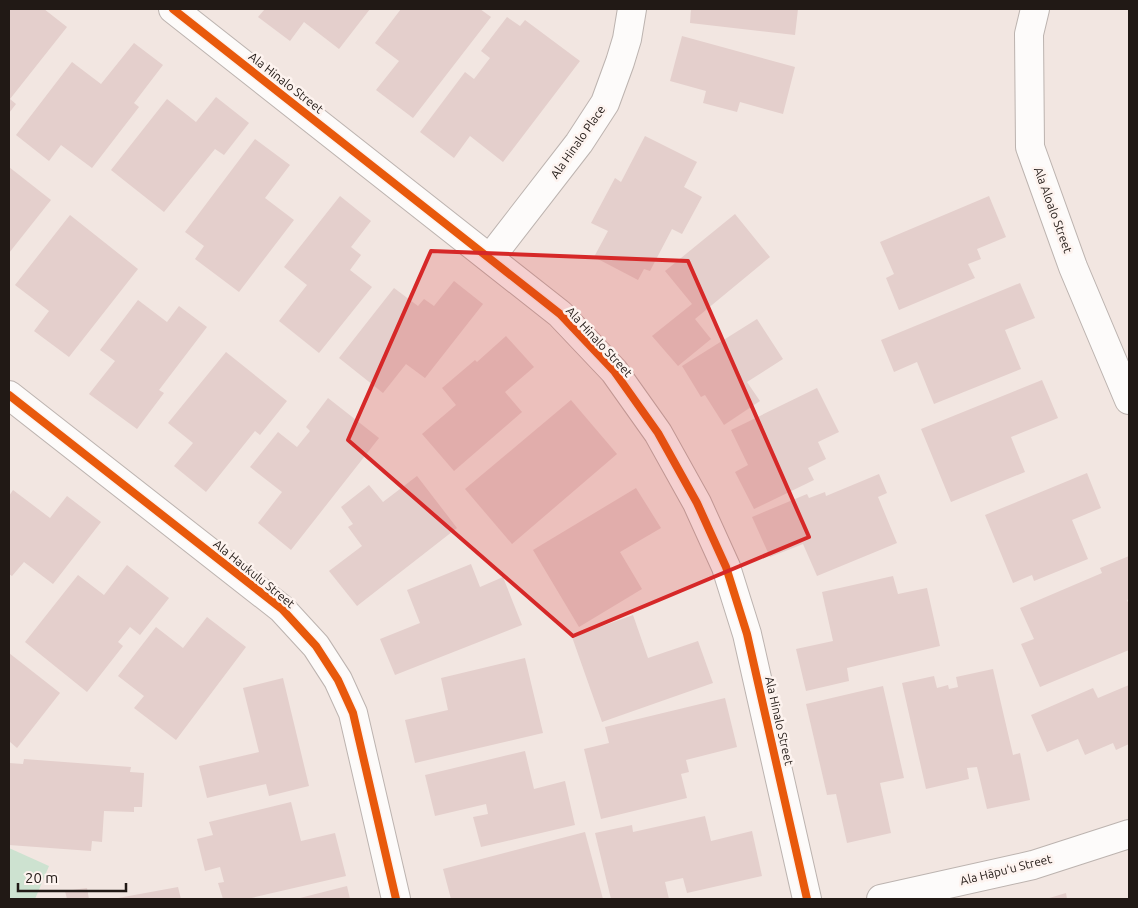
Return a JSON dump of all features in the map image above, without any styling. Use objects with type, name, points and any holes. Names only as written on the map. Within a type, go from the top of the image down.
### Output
[{"type":"street","name":"Ala Hinalo Street","points":[[173,9],[560,314],[614,371],[658,433],[697,503],[726,567],[747,634],[807,899]]},
{"type":"street","name":"Ala Hinalo Place","points":[[490,258],[579,144],[605,102],[627,40],[632,9]]},
{"type":"street","name":"Ala Aloalo Street","points":[[1035,9],[1029,34],[1030,147],[1073,267],[1129,400]]},
{"type":"street","name":"Ala Haukulu Street","points":[[9,396],[282,609],[316,646],[338,680],[353,713],[396,899]]},
{"type":"street","name":"Ala Hāpuʻu Street","points":[[881,899],[1033,864],[1129,834]]},
{"type":"highlighted area","points":[[431,251],[688,261],[809,537],[573,636],[348,440]]},
{"type":"green space","points":[[9,848],[49,866],[35,899],[9,899]]},
{"type":"building","points":[[9,9],[44,9],[67,27],[10,99],[16,104],[9,113]]},
{"type":"building","points":[[265,9],[370,9],[339,49],[304,22],[290,41],[258,17]]},
{"type":"building","points":[[401,9],[480,9],[491,17],[413,118],[376,90],[399,61],[375,43]]},
{"type":"building","points":[[691,9],[798,9],[795,35],[690,23]]},
{"type":"building","points":[[507,17],[520,26],[525,20],[580,61],[503,162],[470,136],[454,158],[420,132],[465,72],[474,79],[490,58],[481,51]]},
{"type":"building","points":[[682,36],[795,67],[783,114],[740,102],[737,112],[703,103],[706,91],[670,81]]},
{"type":"building","points":[[134,43],[163,65],[134,103],[139,107],[92,168],[61,145],[49,161],[16,135],[72,62],[101,84]]},
{"type":"building","points":[[216,97],[249,123],[224,155],[215,149],[164,212],[111,170],[167,99],[196,122]]},
{"type":"building","points":[[645,136],[697,162],[684,187],[702,197],[682,234],[672,229],[650,271],[644,269],[638,280],[594,257],[608,231],[591,223],[615,178],[621,182]]},
{"type":"building","points":[[255,139],[290,165],[265,198],[294,220],[239,292],[195,259],[204,246],[185,232]]},
{"type":"building","points":[[9,167],[51,200],[9,253]]},
{"type":"building","points":[[340,196],[371,221],[351,247],[361,255],[350,270],[372,287],[319,353],[279,321],[307,285],[284,267]]},
{"type":"building","points":[[989,196],[1006,237],[977,249],[981,259],[968,264],[975,278],[899,310],[886,278],[894,274],[880,242]]},
{"type":"building","points":[[735,214],[770,257],[695,319],[711,339],[678,366],[652,336],[692,304],[665,271]]},
{"type":"building","points":[[70,215],[138,269],[69,357],[34,331],[49,311],[15,285]]},
{"type":"building","points":[[454,281],[483,304],[425,378],[406,364],[383,393],[339,358],[394,288],[418,306],[424,299],[434,306]]},
{"type":"building","points":[[1020,283],[1035,318],[1005,330],[1021,369],[934,404],[917,362],[894,372],[881,340]]},
{"type":"building","points":[[138,300],[167,322],[179,306],[207,327],[159,390],[164,393],[137,429],[89,394],[115,361],[100,350]]},
{"type":"building","points":[[757,319],[783,359],[747,382],[760,401],[724,425],[705,395],[701,397],[682,366]]},
{"type":"building","points":[[506,336],[534,367],[505,392],[522,412],[454,471],[422,434],[456,405],[442,388],[475,360],[477,362]]},
{"type":"building","points":[[226,352],[287,401],[260,435],[255,431],[206,492],[174,466],[193,443],[168,423]]},
{"type":"building","points":[[1042,380],[1058,418],[1011,437],[1025,472],[951,502],[921,429]]},
{"type":"building","points":[[817,388],[839,432],[818,442],[826,459],[808,468],[814,480],[754,509],[735,472],[748,465],[731,430]]},
{"type":"building","points":[[328,398],[379,438],[291,550],[258,523],[282,492],[250,467],[278,432],[297,447],[310,431],[306,427]]},
{"type":"building","points":[[571,400],[617,454],[512,544],[465,489]]},
{"type":"building","points":[[1087,473],[1101,508],[1072,520],[1088,559],[1034,581],[1032,575],[1013,583],[985,515]]},
{"type":"building","points":[[879,474],[887,493],[878,497],[897,543],[817,576],[803,544],[770,557],[752,517],[807,494],[809,498],[825,492],[826,496]]},
{"type":"building","points":[[417,476],[457,528],[357,606],[329,571],[362,546],[348,527],[353,524],[341,507],[369,485],[383,502]]},
{"type":"building","points":[[636,488],[661,528],[620,552],[642,589],[579,627],[533,550]]},
{"type":"building","points":[[13,490],[50,518],[67,496],[101,522],[53,584],[24,562],[12,576],[9,574],[9,496]]},
{"type":"building","points":[[1129,556],[1129,599],[1127,600],[1129,605],[1129,650],[1040,687],[1021,644],[1034,639],[1020,608],[1102,573],[1100,568]]},
{"type":"building","points":[[471,564],[480,587],[503,577],[522,625],[395,675],[380,639],[420,623],[407,590]]},
{"type":"building","points":[[127,565],[169,598],[140,635],[130,627],[118,642],[123,646],[87,692],[25,642],[78,575],[104,595]]},
{"type":"building","points":[[893,576],[898,594],[927,588],[940,646],[847,668],[849,681],[806,691],[796,649],[833,641],[822,592]]},
{"type":"building","points":[[633,615],[648,658],[698,641],[713,683],[602,722],[572,637]]},
{"type":"building","points":[[207,617],[246,647],[176,740],[134,708],[144,696],[118,676],[156,627],[183,648]]},
{"type":"building","points":[[9,653],[60,693],[17,748],[9,741]]},
{"type":"building","points":[[525,658],[543,733],[415,763],[405,720],[448,710],[441,678]]},
{"type":"building","points":[[993,669],[1013,755],[1020,753],[1030,800],[987,809],[977,767],[967,768],[969,779],[926,789],[902,683],[934,676],[937,688],[948,685],[949,689],[958,687],[956,677]]},
{"type":"building","points":[[283,678],[309,786],[269,796],[266,784],[207,798],[199,766],[259,752],[243,688]]},
{"type":"building","points":[[1129,685],[1129,744],[1116,750],[1113,743],[1085,755],[1078,739],[1047,752],[1031,715],[1093,688],[1098,698]]},
{"type":"building","points":[[883,686],[904,778],[880,783],[891,833],[847,843],[836,794],[827,795],[806,704]]},
{"type":"building","points":[[725,698],[737,747],[686,760],[689,772],[681,774],[687,798],[601,819],[584,749],[609,743],[605,727]]},
{"type":"building","points":[[525,751],[534,789],[565,781],[575,825],[481,847],[473,817],[488,814],[486,804],[435,816],[425,775]]},
{"type":"building","points":[[24,759],[131,767],[130,772],[144,773],[142,807],[134,807],[134,812],[104,811],[102,842],[92,841],[91,851],[9,845],[9,763],[23,764]]},
{"type":"building","points":[[291,802],[301,841],[335,833],[346,876],[247,899],[223,899],[218,883],[224,882],[220,867],[205,871],[197,839],[213,835],[209,822]]},
{"type":"building","points":[[705,816],[711,841],[752,831],[762,876],[687,893],[683,878],[665,882],[669,899],[611,899],[595,833],[632,825],[633,832]]},
{"type":"building","points":[[585,832],[603,899],[451,899],[443,869]]},
{"type":"building","points":[[347,886],[350,899],[296,899]]},
{"type":"building","points":[[178,887],[181,899],[118,899],[118,898]]},
{"type":"building","points":[[87,888],[89,899],[67,899],[65,891]]},
{"type":"building","points":[[1066,893],[1067,899],[1046,899]]},
{"type":"cycle path","points":[[173,9],[560,314],[614,371],[658,433],[697,503],[726,567],[747,634],[807,899]]},
{"type":"cycle path","points":[[9,395],[282,609],[316,646],[338,680],[353,713],[396,899]]}]
